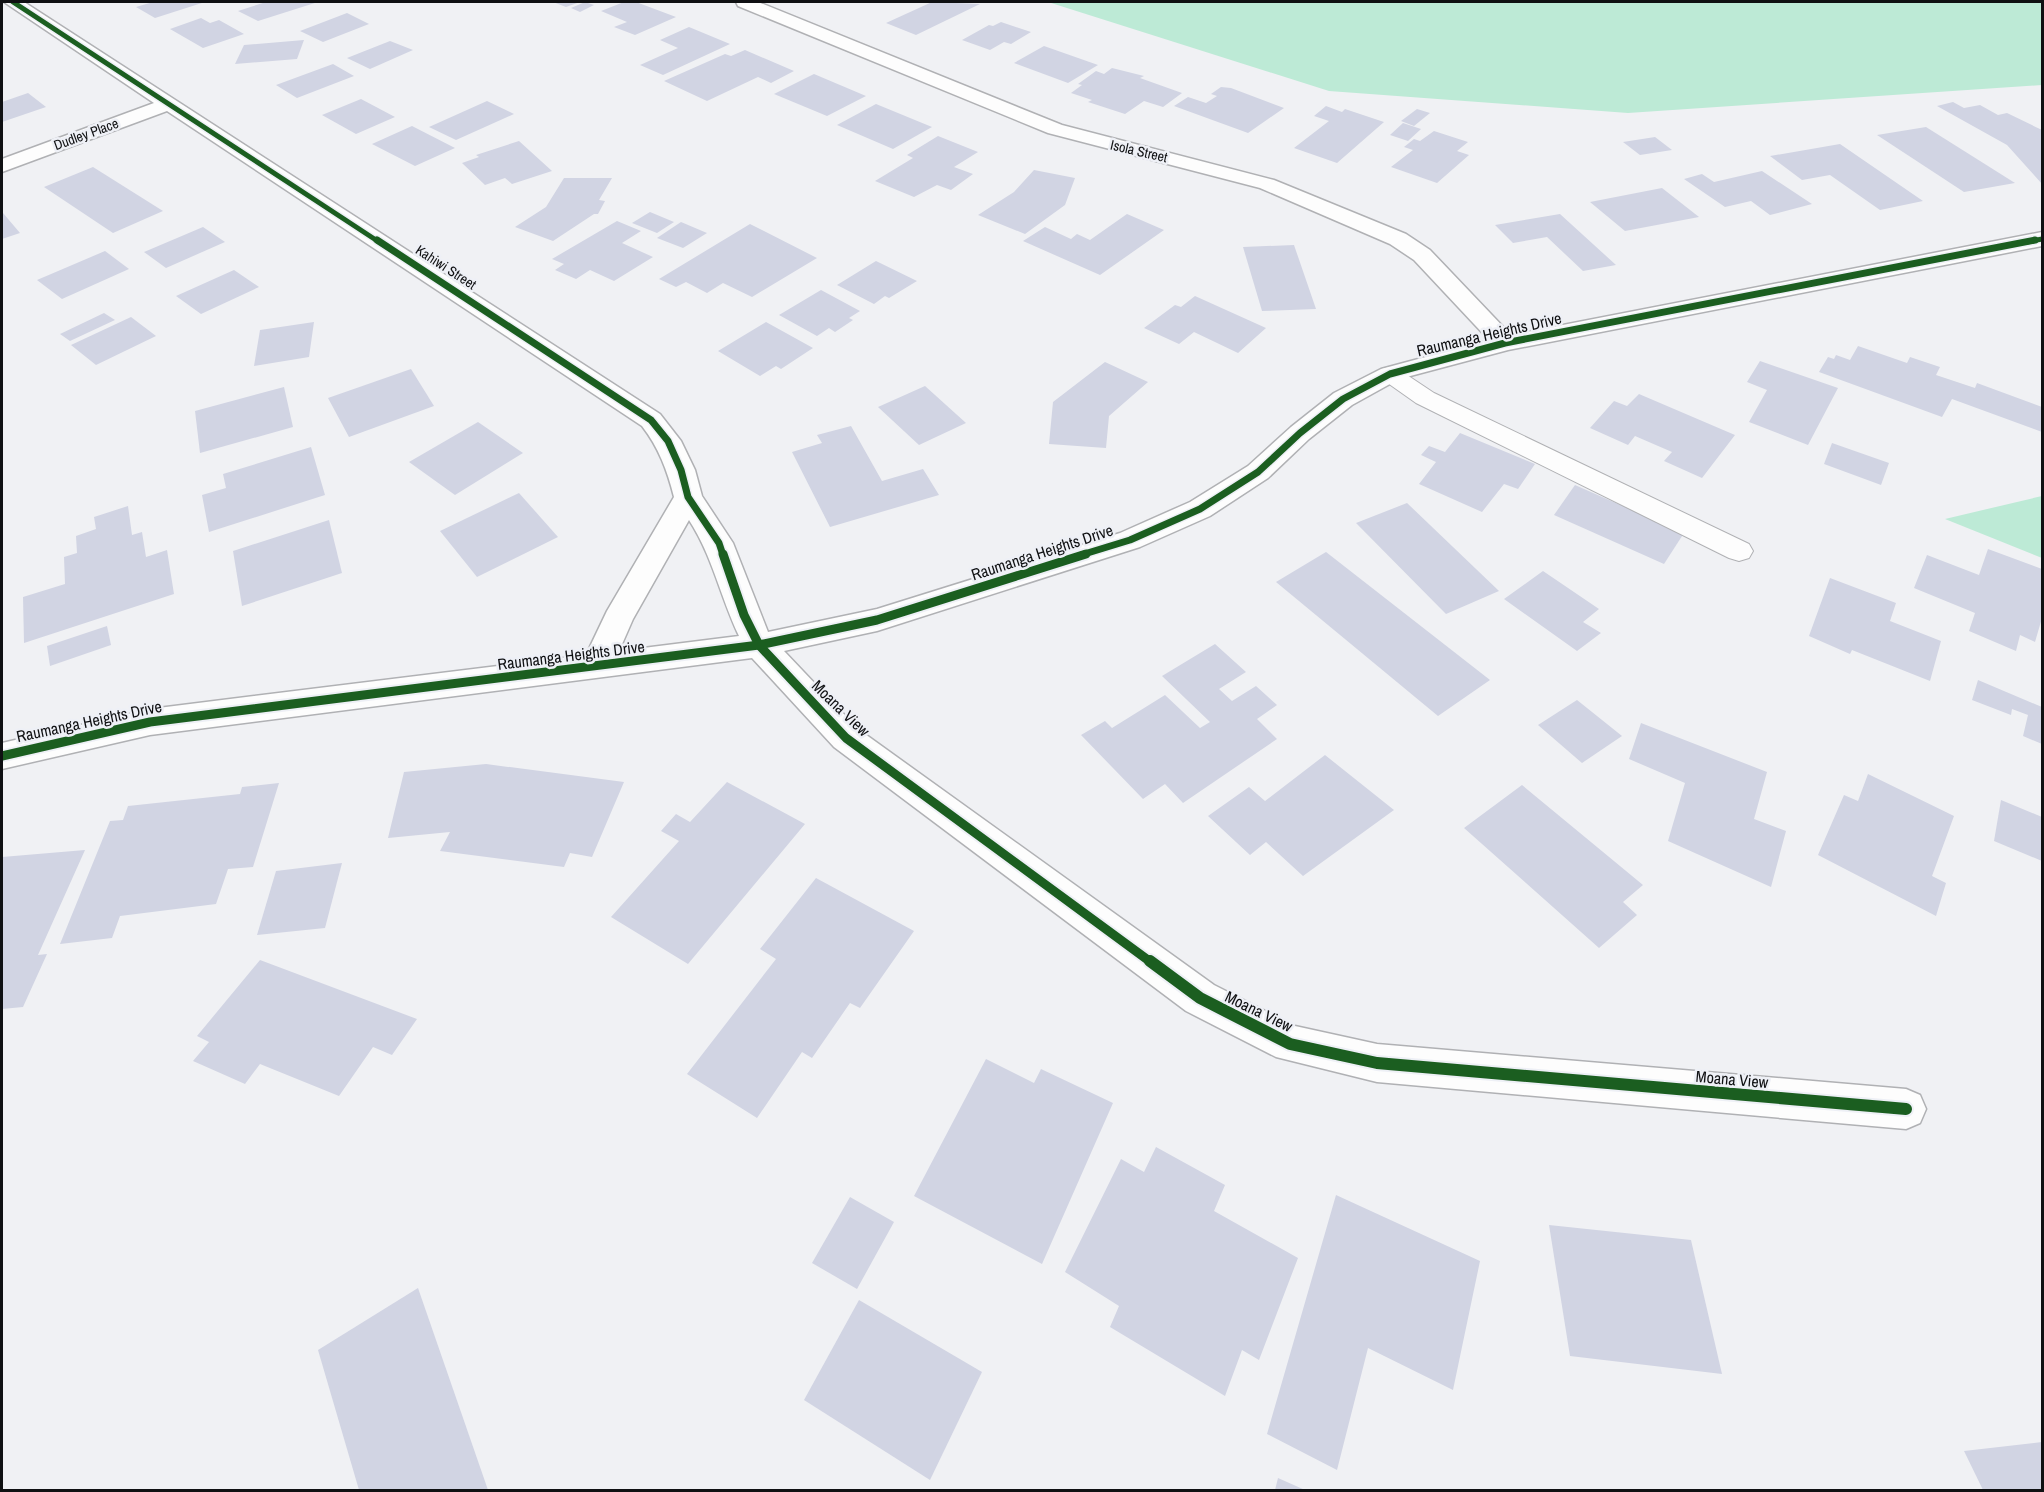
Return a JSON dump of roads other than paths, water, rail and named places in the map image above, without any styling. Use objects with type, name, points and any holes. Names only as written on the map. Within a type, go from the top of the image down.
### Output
[{"type":"street","name":"Kahiwi Street","points":[[13,2],[171,103],[651,420],[668,441],[681,470],[688,497],[718,543],[744,615],[759,645]]},
{"type":"street","name":"Isola Street","points":[[744,2],[1055,129],[1248,178],[1398,239],[1422,255],[1505,343]]},
{"type":"street","name":"Dudley Place","points":[[2,166],[171,103]]},
{"type":"street","name":"Raumanga Heights Drive","points":[[2,756],[150,722],[759,645],[877,620],[1130,540],[1200,509],[1258,472],[1300,433],[1343,399],[1390,374],[1505,343],[2043,239]]},
{"type":"street","points":[[596,667],[618,619],[688,497]]},
{"type":"street","name":"Moana View","points":[[759,645],[846,738],[1200,998],[1290,1044],[1377,1063],[1905,1109]]},
{"type":"lane","points":[[1390,374],[1425,398],[1739,551]]}]
